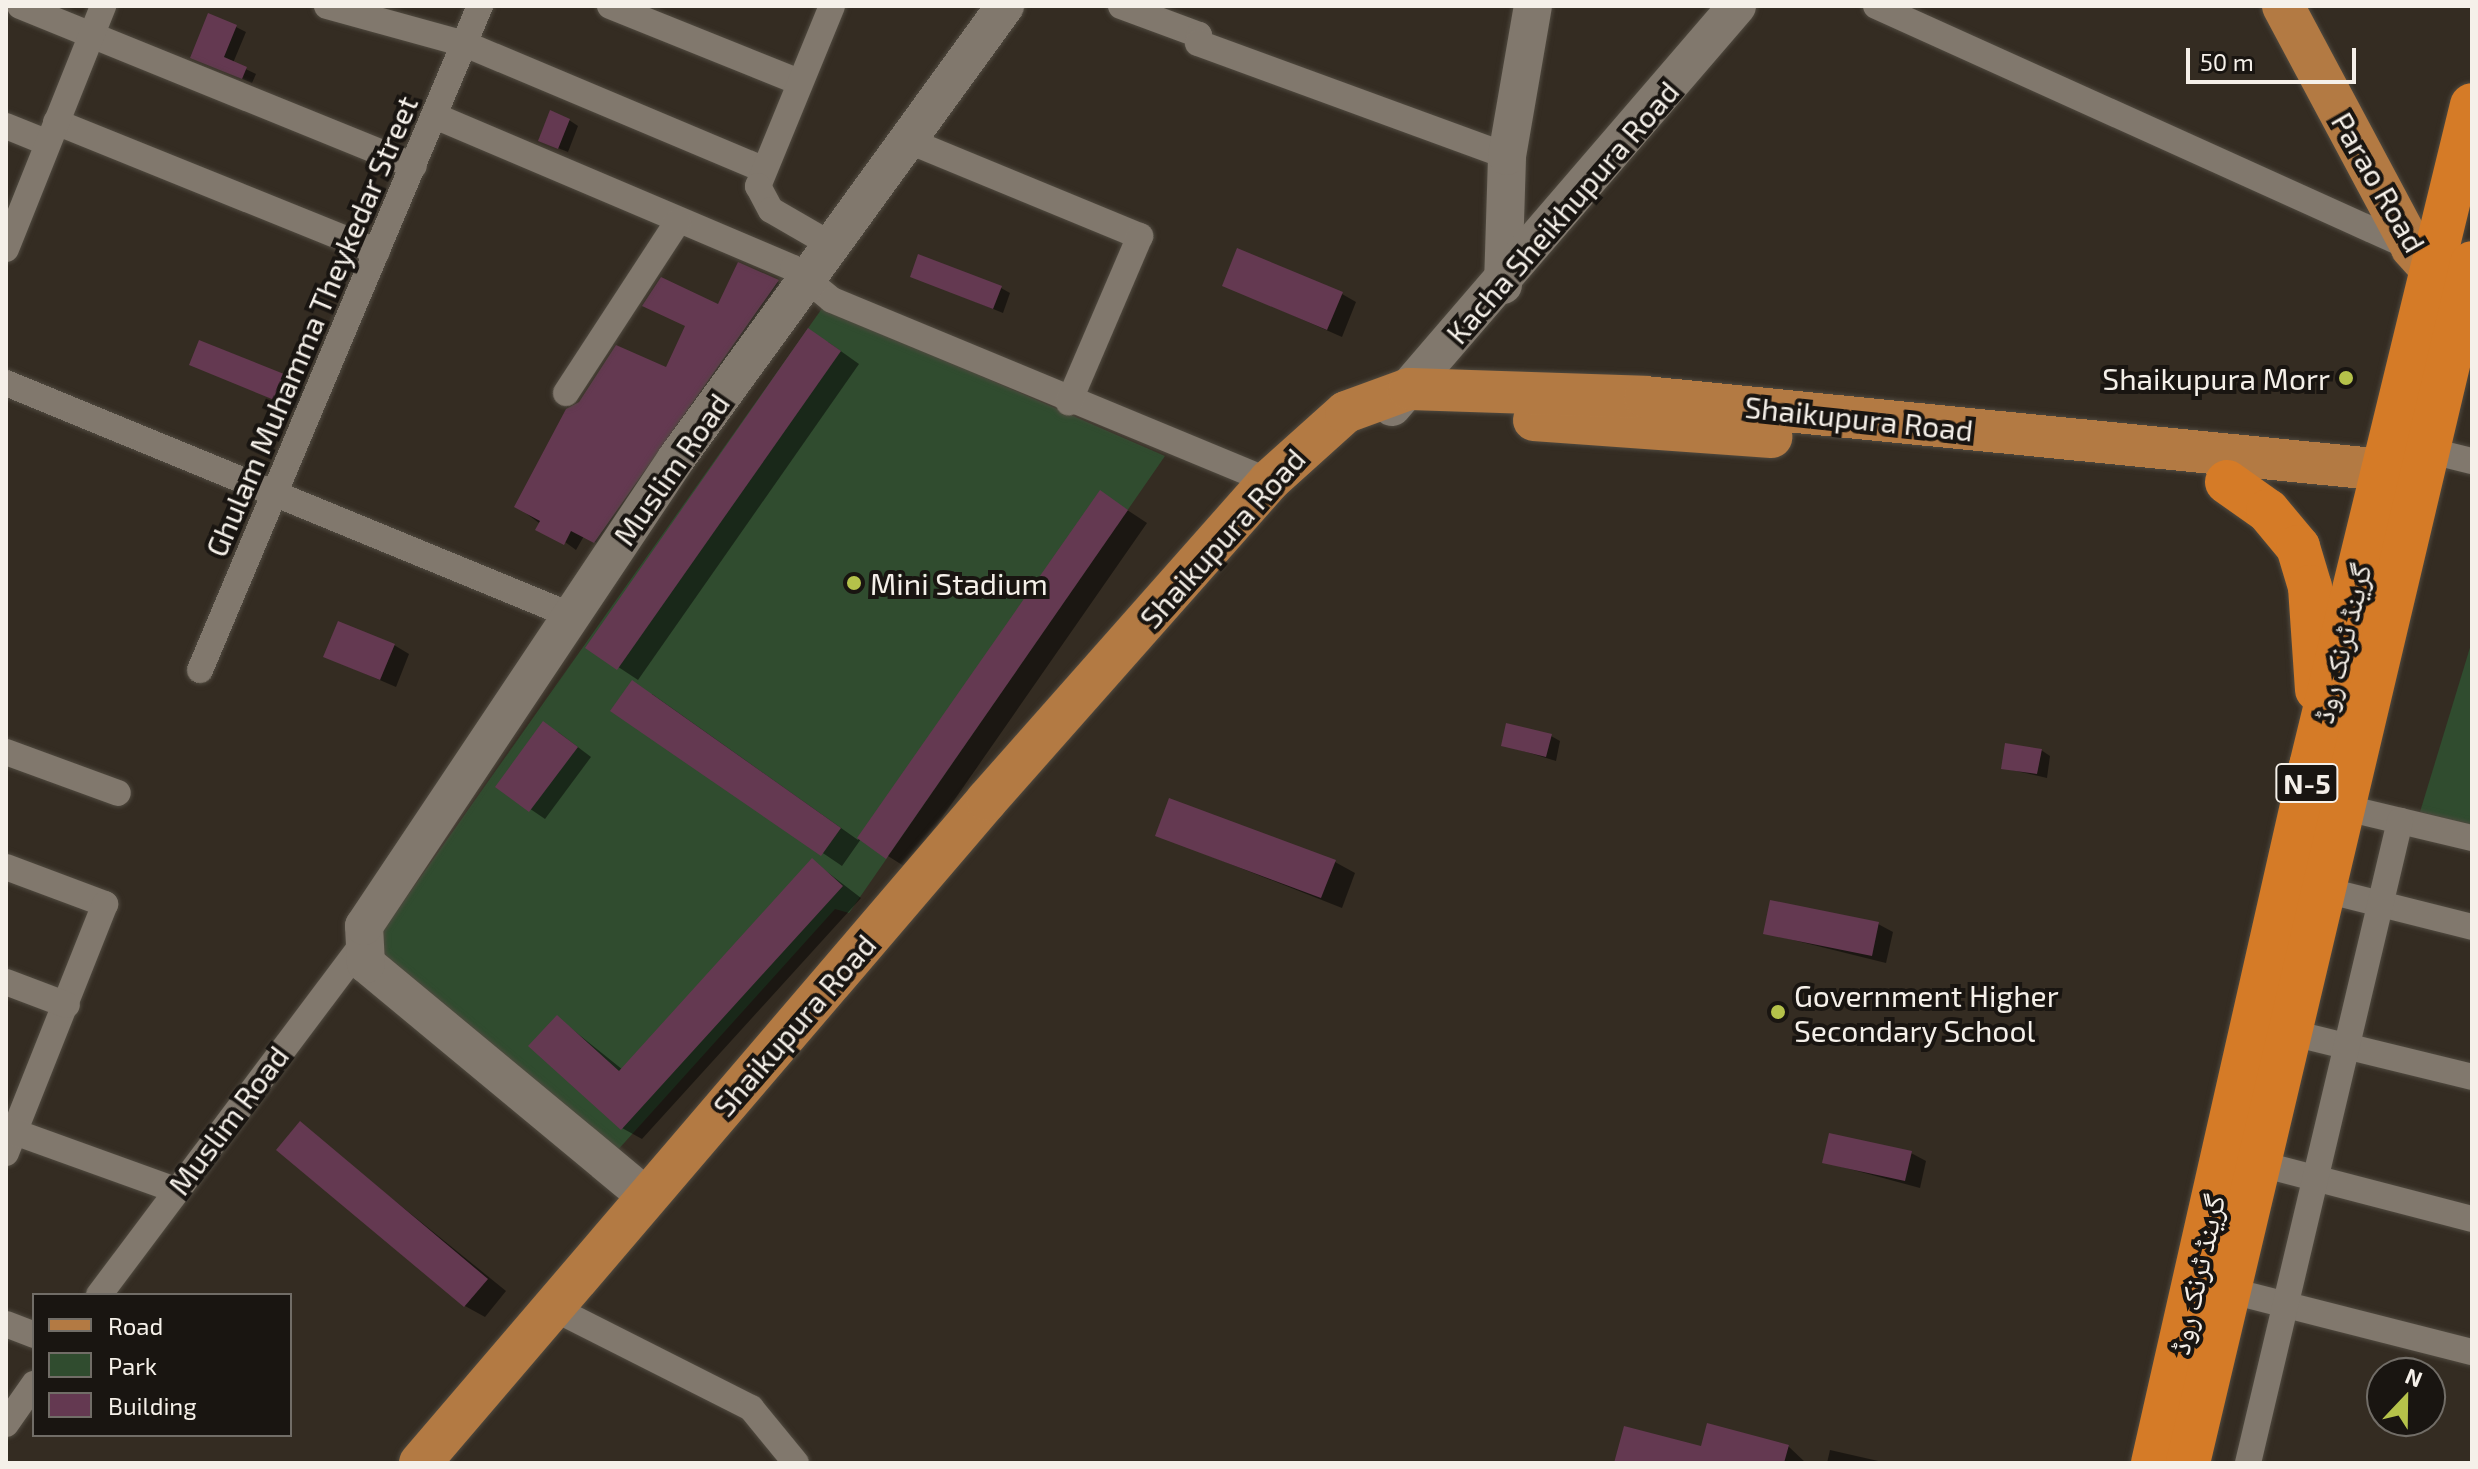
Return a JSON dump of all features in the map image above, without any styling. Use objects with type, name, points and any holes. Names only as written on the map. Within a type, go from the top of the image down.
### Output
[{"type":"highway","name":"گرینڈ ٹرنک روڈ","points":[[2188,1463],[2321,889],[2330,769],[2381,484],[2439,261],[2472,105]]},
{"type":"highway","name":"گرینڈ ٹرنک روڈ","points":[[2153,1463],[2330,769],[2466,313],[2439,261]]},
{"type":"highway","points":[[2227,482],[2268,511],[2298,547],[2310,587],[2330,769]]},
{"type":"main road","name":"Parao Road","points":[[2283,6],[2439,261]]},
{"type":"main road","name":"Shaikupura Road","points":[[420,1463],[1269,481],[1346,412],[1396,402],[1645,397],[2381,484]]},
{"type":"main road","name":"Shaikupura Road","points":[[1396,402],[1413,412],[1853,443],[2227,482],[2381,484]]},
{"type":"main road","name":"Shaikupura Road","points":[[444,1463],[1282,494],[1357,428],[1396,402]]},
{"type":"street","points":[[20,6],[414,166]]},
{"type":"street","points":[[6,249],[103,6]]},
{"type":"street","points":[[327,6],[465,44],[762,169]]},
{"type":"street","name":"Ghulam Muhamma Theykedar Street","points":[[200,670],[480,6]]},
{"type":"street","points":[[610,6],[799,82]]},
{"type":"street","points":[[832,6],[762,169],[764,205],[833,246]]},
{"type":"street","name":"Muslim Road","points":[[100,1293],[360,947],[372,908],[570,615],[807,277],[833,246],[1005,6]]},
{"type":"street","points":[[1121,6],[1199,35],[1198,43],[1507,156]]},
{"type":"street","points":[[1503,285],[1507,156],[1533,6]]},
{"type":"street","name":"Kacha Sheikhupura Road","points":[[1396,402],[1503,285],[1737,6]]},
{"type":"street","points":[[1876,6],[2439,261]]},
{"type":"street","points":[[435,116],[807,277],[832,300],[1069,402],[1269,481]]},
{"type":"street","points":[[6,126],[52,133],[377,252]]},
{"type":"street","points":[[909,141],[1140,236],[1069,402]]},
{"type":"street","points":[[566,393],[678,221]]},
{"type":"street","points":[[6,383],[570,615]]},
{"type":"street","points":[[2423,449],[2472,461]]},
{"type":"street","points":[[6,752],[118,793]]},
{"type":"street","points":[[2330,769],[2400,821],[2472,838]]},
{"type":"street","points":[[2248,1463],[2316,1179],[2343,1046],[2400,821]]},
{"type":"street","points":[[6,867],[105,904],[67,1005],[9,1138],[175,1190]]},
{"type":"street","points":[[2321,889],[2472,927]]},
{"type":"street","points":[[360,947],[382,979],[647,1197]]},
{"type":"street","points":[[6,982],[67,1005]]},
{"type":"street","points":[[2288,1032],[2472,1077]]},
{"type":"street","points":[[2257,1163],[2472,1219]]},
{"type":"street","points":[[2228,1290],[2472,1352]]},
{"type":"street","points":[[569,1316],[751,1408],[796,1463]]},
{"type":"street","points":[[6,1324],[32,1334]]},
{"type":"street","points":[[6,1424],[32,1387]]},
{"type":"green space","points":[[823,307],[1165,456],[849,913],[835,909],[616,1152],[383,959],[379,936]]},
{"type":"green space","points":[[2472,641],[2472,825],[2420,812]]},
{"type":"building","points":[[208,13],[237,25],[224,57],[247,67],[242,79],[190,58]]},
{"type":"building","points":[[550,110],[570,119],[558,149],[538,141]]},
{"type":"building","points":[[1237,248],[1343,292],[1327,330],[1222,286]]},
{"type":"building","points":[[918,254],[1002,286],[993,309],[910,277]]},
{"type":"building","points":[[738,262],[779,280],[594,543],[571,531],[564,545],[535,530],[540,521],[514,507],[566,409],[579,402],[616,345],[666,367],[685,326],[642,306],[661,277],[718,304]]},
{"type":"building","points":[[808,328],[841,351],[617,670],[585,648]]},
{"type":"building","points":[[199,340],[299,380],[289,406],[189,365]]},
{"type":"building","points":[[1100,490],[1128,510],[886,859],[857,838]]},
{"type":"building","points":[[338,621],[395,644],[380,680],[323,657]]},
{"type":"building","points":[[632,680],[841,828],[821,856],[610,711]]},
{"type":"building","points":[[543,721],[578,747],[529,812],[495,787]]},
{"type":"building","points":[[1506,723],[1552,734],[1546,757],[1501,746]]},
{"type":"building","points":[[2005,743],[2042,749],[2037,774],[2001,769]]},
{"type":"building","points":[[1169,798],[1336,860],[1321,898],[1155,836]]},
{"type":"building","points":[[812,858],[843,886],[621,1130],[528,1046],[557,1015],[619,1071]]},
{"type":"building","points":[[1770,900],[1879,922],[1872,956],[1763,934]]},
{"type":"building","points":[[300,1121],[488,1279],[464,1307],[276,1150]]},
{"type":"building","points":[[1829,1133],[1912,1151],[1905,1181],[1822,1163]]},
{"type":"building","points":[[1707,1423],[1789,1445],[1784,1463],[1614,1463],[1624,1426],[1701,1446]]},
{"type":"place","name":"Shaikupura Morr","points":[[2346,378]]},
{"type":"place","name":"Mini Stadium","points":[[854,583]]},
{"type":"place","name":"Government Higher Secondary School","points":[[1778,1012]]}]
